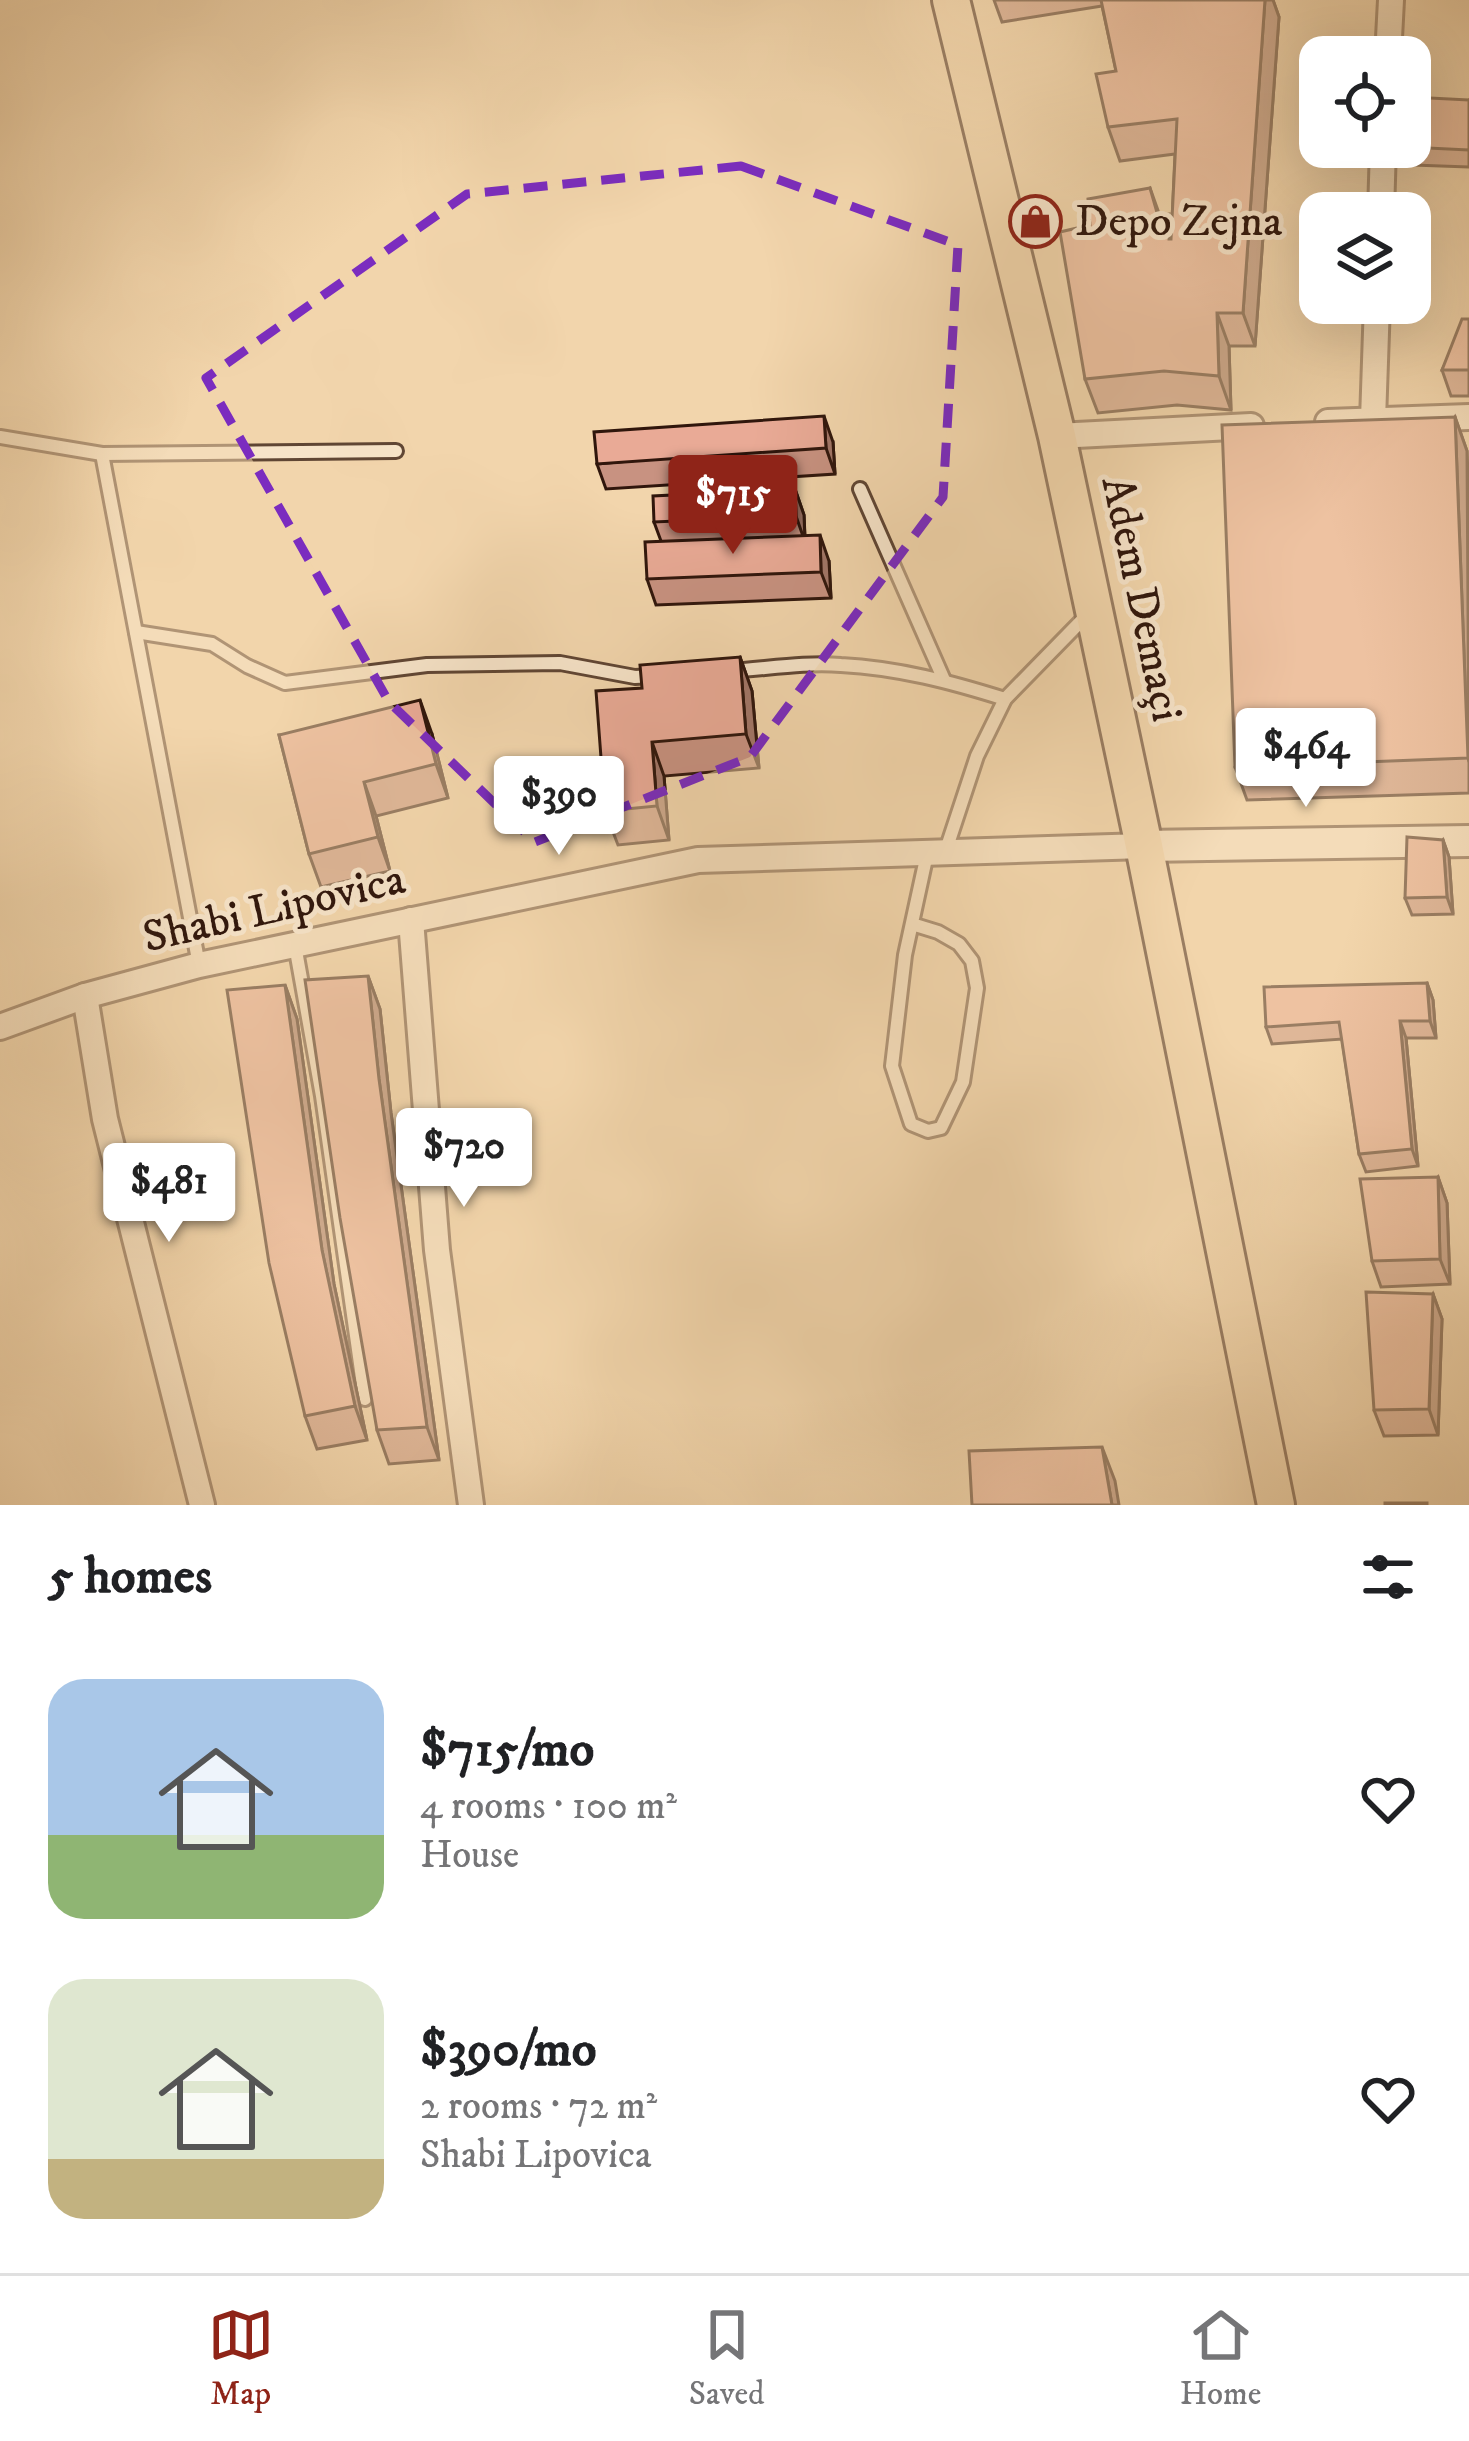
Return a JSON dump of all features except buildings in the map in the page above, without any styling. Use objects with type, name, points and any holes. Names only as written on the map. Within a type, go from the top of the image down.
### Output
[{"type":"main road","name":"Adem Demaçi","points":[[951,0],[1058,436],[1276,1505]]},
{"type":"street","points":[[1389,36],[1391,0]]},
{"type":"street","points":[[1372,420],[1376,324]]},
{"type":"street","points":[[1058,436],[1469,417]]},
{"type":"street","points":[[1144,846],[1469,841]]},
{"type":"street","name":"Shabi Lipovica","points":[[0,1027],[199,964],[698,860],[1144,846]]},
{"type":"street","points":[[410,920],[436,1250],[471,1505]]},
{"type":"street","points":[[86,996],[105,1119],[202,1505]]},
{"type":"lane","points":[[0,437],[102,454],[396,451]]},
{"type":"lane","points":[[102,454],[199,964]]},
{"type":"lane","points":[[860,489],[944,680]]},
{"type":"lane","points":[[912,924],[959,944],[972,961],[977,988],[963,1082],[941,1128],[928,1131],[911,1124],[892,1066],[912,924],[936,854],[1005,699],[1094,608]]},
{"type":"lane","points":[[136,632],[212,644],[285,683],[428,665],[560,662],[635,677],[680,674]]},
{"type":"lane","points":[[724,671],[836,664],[891,669],[1005,699]]},
{"type":"lane","points":[[295,945],[322,1096],[365,1399]]},
{"type":"highlighted area","points":[[741,166],[958,245],[943,497],[750,757],[535,842],[389,702],[206,378],[467,194]]},
{"type":"place","name":"Depo Zejna","points":[[1036,222]]}]
